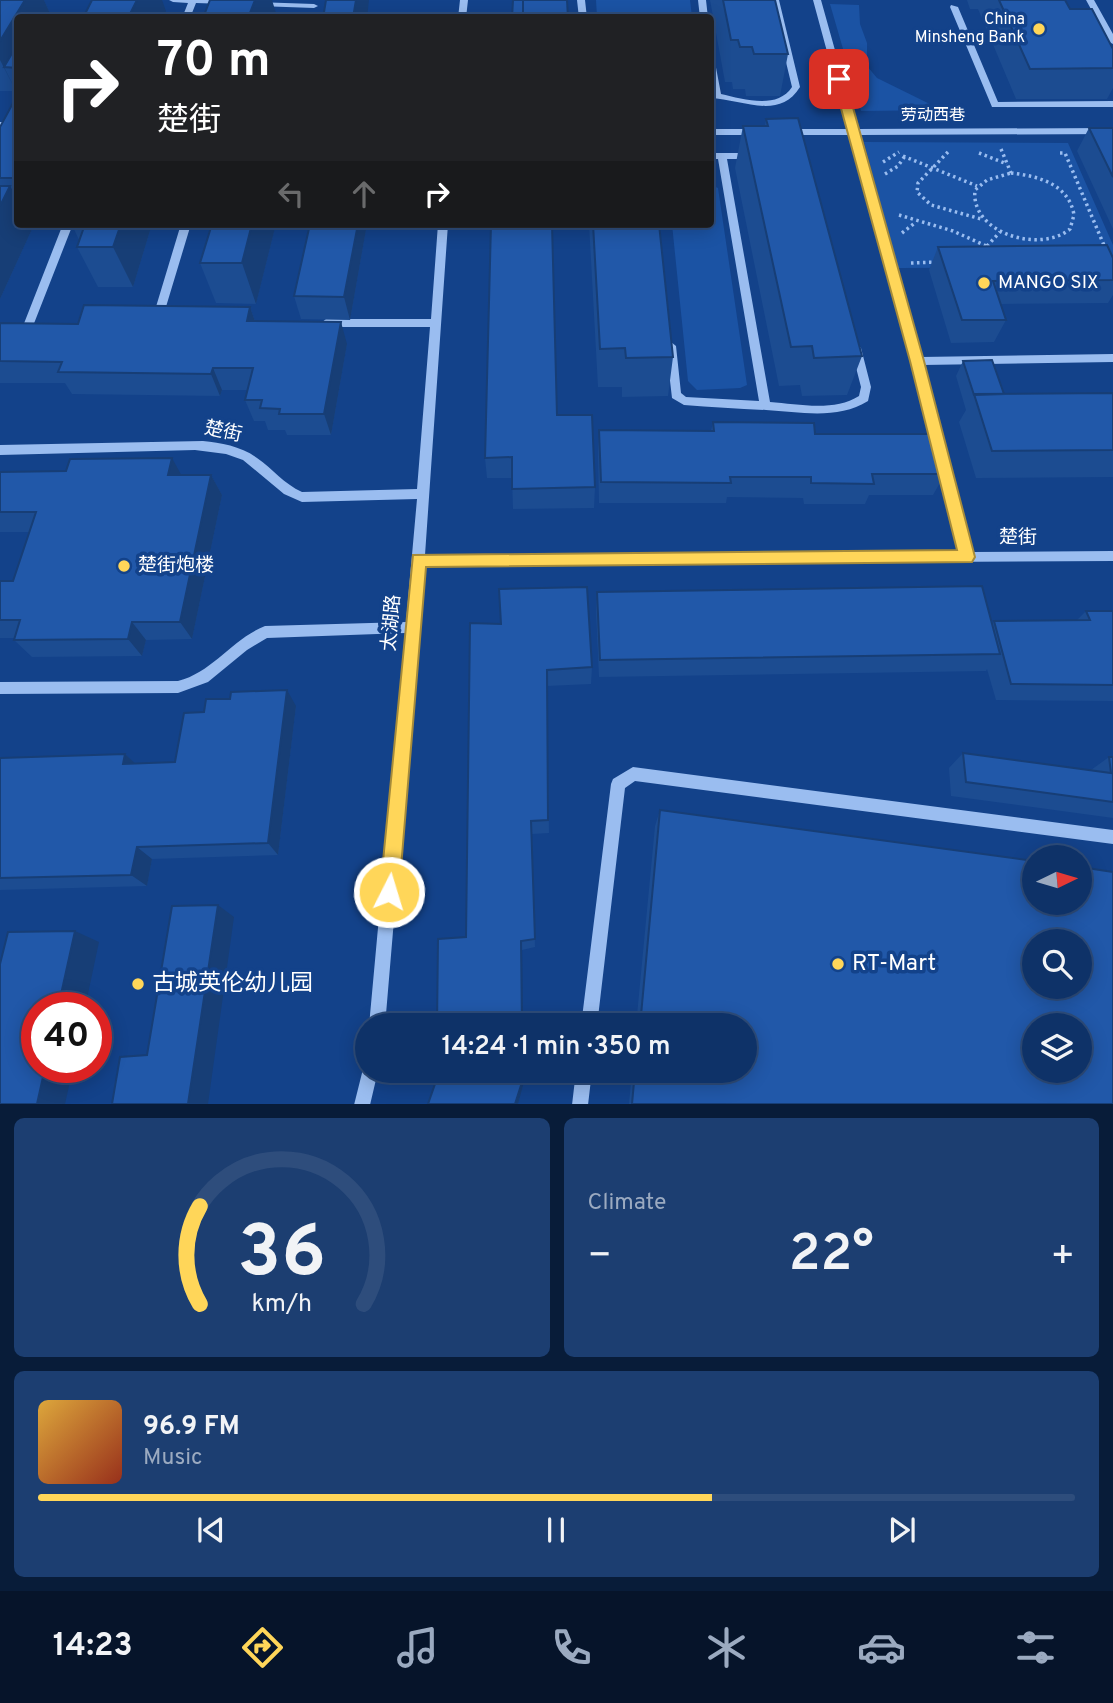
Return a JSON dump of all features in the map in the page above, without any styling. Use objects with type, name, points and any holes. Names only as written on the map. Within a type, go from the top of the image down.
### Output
[{"type":"street","points":[[173,0],[236,3]]},
{"type":"street","points":[[714,96],[767,103],[784,101],[794,93],[796,87],[775,0]]},
{"type":"street","points":[[817,0],[917,361],[967,557]]},
{"type":"street","points":[[1090,0],[1108,25],[1113,42]]},
{"type":"street","points":[[249,3],[315,3]]},
{"type":"street","name":"劳动西巷","points":[[776,132],[1113,131]]},
{"type":"street","points":[[714,132],[763,132]]},
{"type":"street","points":[[758,156],[716,156],[765,406]]},
{"type":"street","points":[[29,326],[66,228]]},
{"type":"street","points":[[156,323],[185,228]]},
{"type":"street","name":"太湖路","points":[[378,1013],[413,627],[443,228]]},
{"type":"street","points":[[143,324],[170,323]]},
{"type":"street","points":[[318,323],[436,323]]},
{"type":"street","points":[[669,329],[676,394],[684,401],[765,406],[843,408],[858,404],[864,398],[866,387],[853,336]]},
{"type":"street","points":[[917,361],[1113,358]]},
{"type":"street","name":"楚街","points":[[0,450],[195,445],[219,448],[251,459],[288,493],[302,497],[423,494]]},
{"type":"street","name":"楚街","points":[[418,560],[1113,556]]},
{"type":"street","points":[[0,688],[178,687],[197,683],[207,677],[232,654],[265,632],[413,627]]},
{"type":"street","points":[[592,1013],[618,784],[633,774],[1113,837]]},
{"type":"street","points":[[362,1104],[367,1083]]},
{"type":"street","points":[[580,1104],[583,1083]]},
{"type":"lane","points":[[954,7],[995,105],[1113,104]]},
{"type":"path","points":[[952,148],[931,167],[916,188],[922,199],[946,211],[983,220]]},
{"type":"path","points":[[974,151],[1007,164]]},
{"type":"path","points":[[897,153],[977,186]]},
{"type":"path","points":[[1003,153],[1015,153]]},
{"type":"path","points":[[1053,153],[1065,153],[1110,260]]},
{"type":"path","points":[[879,179],[898,166],[905,156]]},
{"type":"path","points":[[995,175],[1027,175],[1056,186],[1074,205],[1076,215],[1073,225],[1066,233],[1037,240],[1000,232],[976,212],[972,200],[977,186],[995,175]]},
{"type":"path","points":[[1074,205],[1087,204]]},
{"type":"path","points":[[893,212],[916,222],[953,231],[999,251]]},
{"type":"path","points":[[899,237],[916,222]]},
{"type":"path","points":[[987,246],[1000,232]]},
{"type":"path","points":[[907,262],[946,262]]},
{"type":"shaded area","points":[[596,0],[690,0],[692,14],[597,14]]},
{"type":"shaded area","points":[[830,4],[859,5],[860,24],[867,43],[867,66],[877,78],[942,110],[861,111]]},
{"type":"shaded area","points":[[864,142],[1068,143],[1113,245],[1113,267],[898,268]]},
{"type":"shaded area","points":[[714,186],[718,188],[747,385],[740,388],[697,390],[688,381],[672,228],[714,228]]},
{"type":"building","points":[[0,0],[25,0],[14,14],[0,41]]},
{"type":"building","points":[[92,0],[137,0],[130,14],[85,14]]},
{"type":"building","points":[[210,0],[255,0],[250,14],[205,14]]},
{"type":"building","points":[[326,0],[356,0],[354,14],[324,14]]},
{"type":"building","points":[[513,0],[523,0],[523,14],[512,14]]},
{"type":"building","points":[[523,0],[567,0],[568,14],[523,14]]},
{"type":"building","points":[[723,0],[775,0],[788,54],[754,54],[752,47],[740,47],[738,40],[731,40]]},
{"type":"building","points":[[999,0],[1065,0],[1070,9],[1092,9],[1113,49],[1113,68],[1030,69]]},
{"type":"building","points":[[14,50],[14,68],[4,67]]},
{"type":"building","points":[[14,103],[14,178],[0,178],[0,127]]},
{"type":"building","points":[[798,118],[862,356],[814,358],[812,346],[791,347],[743,126],[768,126],[766,119]]},
{"type":"building","points":[[1089,128],[1113,128],[1113,177]]},
{"type":"building","points":[[0,186],[10,186],[0,206]]},
{"type":"building","points":[[84,228],[120,228],[113,247],[77,247]]},
{"type":"building","points":[[211,228],[251,228],[242,263],[200,263]]},
{"type":"building","points":[[309,228],[357,228],[344,297],[294,296]]},
{"type":"building","points":[[491,228],[552,228],[557,415],[592,415],[595,487],[512,489],[512,457],[485,458]]},
{"type":"building","points":[[593,228],[659,228],[673,357],[626,358],[625,348],[600,349]]},
{"type":"building","points":[[1107,245],[1113,258],[1113,280],[993,281],[1006,320],[962,320],[938,247]]},
{"type":"building","points":[[84,305],[250,307],[247,321],[341,322],[324,414],[279,414],[280,409],[260,408],[262,400],[245,400],[253,368],[213,368],[211,374],[58,372],[62,362],[0,361],[0,323],[78,324]]},
{"type":"building","points":[[992,360],[1004,394],[974,395],[963,361]]},
{"type":"building","points":[[1113,393],[1113,450],[992,451],[974,394]]},
{"type":"building","points":[[713,422],[814,423],[815,434],[934,434],[945,474],[872,474],[874,484],[811,483],[811,477],[730,477],[731,483],[601,482],[599,430],[714,431]]},
{"type":"building","name":"楚街炮楼","points":[[172,458],[168,475],[211,475],[180,622],[132,622],[128,639],[14,640],[20,620],[0,620],[0,581],[13,581],[36,512],[0,512],[0,472],[66,471],[70,459]]},
{"type":"building","points":[[982,586],[1000,654],[600,660],[597,592]]},
{"type":"building","points":[[587,587],[592,667],[547,670],[548,820],[531,821],[535,939],[521,941],[522,1013],[437,1013],[438,939],[466,937],[470,623],[501,624],[499,589]]},
{"type":"building","points":[[1086,611],[1113,611],[1113,685],[1011,684],[994,621],[1090,620]]},
{"type":"building","points":[[287,690],[268,843],[137,847],[131,875],[0,878],[0,758],[125,754],[123,764],[175,762],[184,713],[204,712],[206,699],[230,699],[231,692]]},
{"type":"building","points":[[963,753],[1111,773],[1109,757],[1113,757],[1113,802],[966,782]]},
{"type":"building","name":"RT-Mart","points":[[660,810],[1022,859],[1022,915],[1092,915],[1092,869],[1113,872],[1113,1104],[632,1104],[634,1083],[757,1083],[757,1013],[641,1013]]},
{"type":"building","points":[[218,905],[188,1104],[112,1104],[120,1057],[147,1055],[172,906]]},
{"type":"building","points":[[75,931],[62,992],[21,992],[21,1083],[42,1083],[37,1104],[0,1104],[0,964],[8,932]]},
{"type":"building","points":[[435,1083],[522,1083],[515,1104],[428,1104]]},
{"type":"place","name":"China Minsheng Bank","points":[[1039,29]]},
{"type":"place","name":"MANGO SIX","points":[[984,283]]},
{"type":"place","name":"楚街炮楼","points":[[124,566]]},
{"type":"place","name":"RT-Mart","points":[[838,964]]},
{"type":"place","name":"古城英伦幼儿园","points":[[138,984]]},
{"type":"route","points":[[389,892],[418,560],[967,557],[917,361],[839,79]]}]
